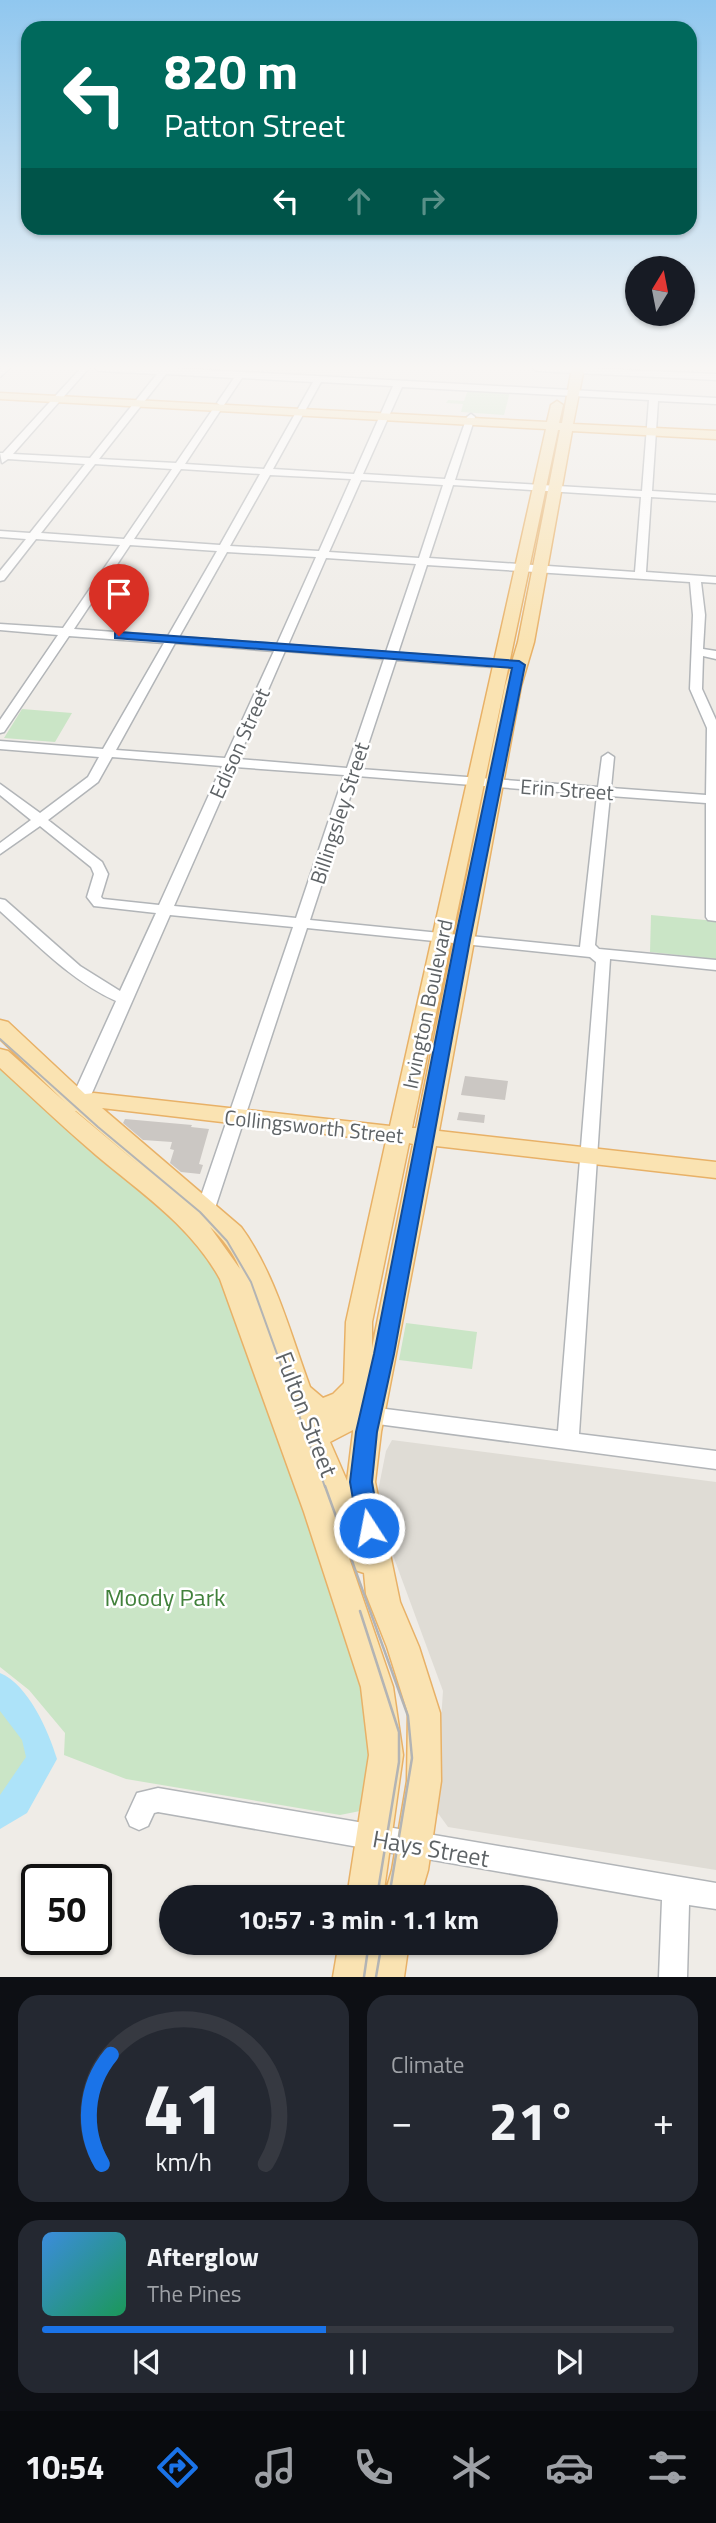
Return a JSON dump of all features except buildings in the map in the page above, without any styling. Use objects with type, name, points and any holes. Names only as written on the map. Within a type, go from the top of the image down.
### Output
[{"type":"main road","name":"Irvington Boulevard","points":[[385,1605],[361,1482],[370,1415],[399,1268],[412,1137],[417,1047],[474,782],[501,702],[509,664],[513,609],[545,460]]},
{"type":"main road","name":"Irvington Boulevard","points":[[509,664],[532,611],[562,460]]},
{"type":"main road","points":[[530,526],[548,527]]},
{"type":"main road","points":[[513,609],[532,611]]},
{"type":"main road","name":"Irvington Boulevard","points":[[303,1438],[332,1429],[351,1415],[356,1387],[359,1322],[371,1263],[442,1049],[495,783],[501,702]]},
{"type":"main road","points":[[458,854],[480,856]]},
{"type":"main road","name":"Fulton Street","points":[[0,1027],[69,1106],[202,1231],[223,1257],[303,1438],[385,1605],[403,1647],[424,1713],[424,1781],[406,1885]]},
{"type":"main road","points":[[417,1047],[442,1049]]},
{"type":"main road","name":"Fulton Street","points":[[0,1056],[206,1208],[232,1233],[245,1251],[297,1390],[303,1438],[377,1687],[386,1755],[367,1885]]},
{"type":"main road","name":"Collingsworth Street","points":[[69,1106],[94,1100],[716,1170]]},
{"type":"main road","points":[[371,1263],[399,1268]]},
{"type":"main road","points":[[297,1390],[313,1406],[325,1409],[343,1404],[356,1387]]},
{"type":"main road","points":[[351,1977],[355,1955]]},
{"type":"main road","points":[[386,1977],[389,1955]]},
{"type":"street","points":[[70,460],[716,498]]},
{"type":"street","points":[[0,729],[182,460]]},
{"type":"street","points":[[0,850],[88,784],[275,460]]},
{"type":"street","name":"Edison Street","points":[[69,1106],[124,999],[165,910],[365,460]]},
{"type":"street","name":"Billingsley Street","points":[[206,1208],[456,460]]},
{"type":"street","points":[[639,575],[648,460]]},
{"type":"street","points":[[0,578],[92,461]]},
{"type":"street","points":[[0,534],[716,580]]},
{"type":"street","points":[[695,579],[698,651],[696,689],[713,728],[715,800],[712,917]]},
{"type":"street","points":[[0,627],[509,664]]},
{"type":"street","points":[[698,651],[716,654]]},
{"type":"street","points":[[699,698],[716,696]]},
{"type":"street","name":"Erin Street","points":[[0,745],[715,800]]},
{"type":"street","points":[[568,1440],[604,961],[587,946],[608,757]]},
{"type":"street","points":[[0,788],[100,868],[95,900],[112,905],[716,965]]},
{"type":"street","points":[[0,903],[92,981],[124,999]]},
{"type":"street","points":[[370,1415],[716,1460]]},
{"type":"street","name":"Hays Street","points":[[143,1809],[158,1800],[716,1896]]},
{"type":"street","points":[[673,1977],[676,1889]]},
{"type":"shaded area","points":[[392,1440],[716,1482],[716,1870],[448,1827],[435,1809],[443,1691],[394,1558],[378,1491],[386,1451]]},
{"type":"green space","points":[[22,709],[72,713],[55,742],[4,738]]},
{"type":"green space","points":[[651,915],[716,921],[716,959],[650,952]]},
{"type":"green space","name":"Moody Park","points":[[0,1060],[208,1245],[366,1672],[376,1759],[370,1794],[360,1811],[340,1815],[126,1779],[64,1755],[65,1733],[29,1690],[0,1667]]},
{"type":"green space","points":[[406,1323],[477,1332],[472,1369],[399,1360]]},
{"type":"green space","points":[[0,1707],[14,1723],[33,1761],[0,1804]]},
{"type":"waterway","points":[[0,1687],[35,1734],[42,1759],[16,1802],[0,1814]]},
{"type":"tram line","points":[[0,1039],[98,1127],[200,1212],[227,1241],[251,1282],[325,1487]]},
{"type":"tram line","points":[[325,1486],[408,1716],[412,1758],[391,1885]]},
{"type":"tram line","points":[[360,1611],[399,1732],[399,1762],[379,1885]]},
{"type":"tram line","points":[[364,1977],[367,1955]]},
{"type":"tram line","points":[[376,1977],[380,1955]]},
{"type":"route","points":[[119,636],[519,665],[367,1432],[361,1482],[369,1528]]}]
